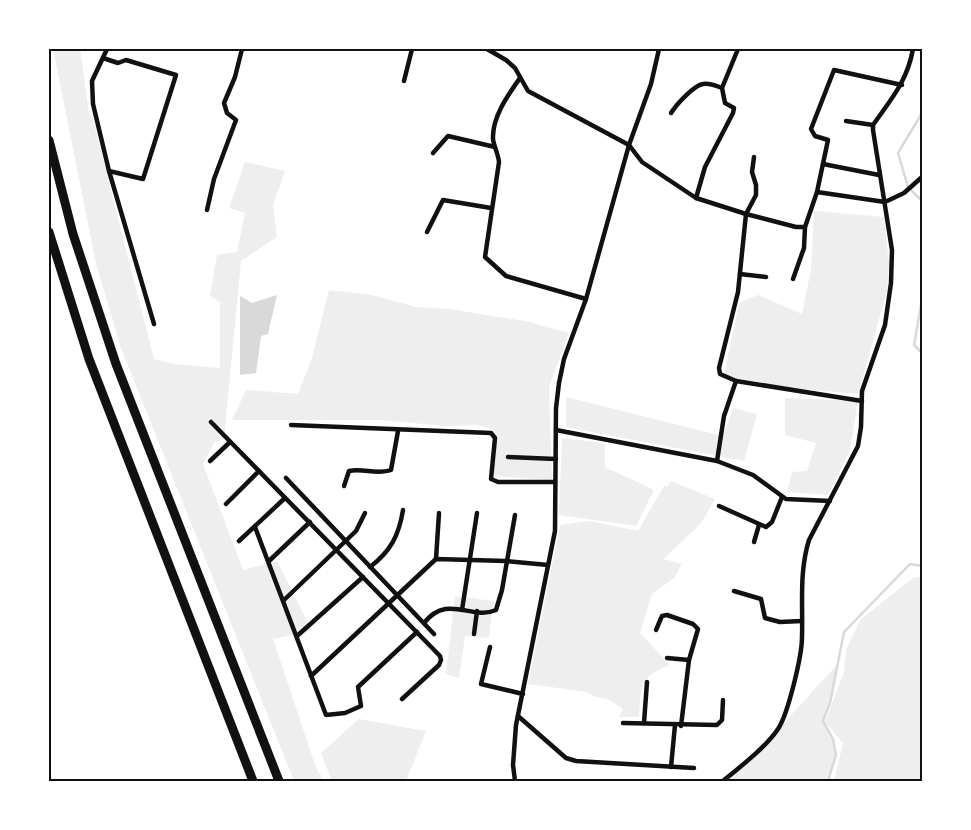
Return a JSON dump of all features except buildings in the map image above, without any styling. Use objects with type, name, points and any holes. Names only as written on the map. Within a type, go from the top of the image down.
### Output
[{"type":"highway","points":[[49,140],[73,234],[116,364],[279,781]]},
{"type":"highway","points":[[49,232],[89,359],[253,781]]},
{"type":"street","points":[[107,49],[92,82],[92,93],[109,171],[154,324]]},
{"type":"street","points":[[207,210],[214,179],[236,120],[227,113],[224,103],[235,77],[242,49]]},
{"type":"street","points":[[404,81],[412,49]]},
{"type":"street","points":[[487,49],[506,60],[515,68],[528,91],[629,146],[642,162],[696,198],[746,214],[796,227],[805,227]]},
{"type":"street","points":[[515,781],[513,765],[515,724],[523,694],[555,530],[556,408],[564,359],[586,298],[629,146],[651,84],[658,49]]},
{"type":"street","points":[[696,198],[705,167],[734,113],[734,108],[725,103],[722,88],[738,49]]},
{"type":"street","points":[[723,781],[779,728],[786,710],[800,652],[802,568],[805,553],[809,540],[858,446],[861,427],[862,391],[885,325],[891,283],[892,250],[879,175],[873,125],[902,86],[913,49]]},
{"type":"street","points":[[103,58],[116,63],[126,60],[176,75],[143,179],[109,171]]},
{"type":"street","points":[[793,279],[804,248],[805,227],[817,192],[828,140],[815,136],[811,129],[832,73],[836,69],[876,81],[902,86]]},
{"type":"street","points":[[520,78],[494,124],[493,142],[499,162],[484,254],[487,261],[506,276],[586,298]]},
{"type":"street","points":[[671,113],[699,85],[706,84],[722,88]]},
{"type":"street","points":[[846,121],[873,125]]},
{"type":"street","points":[[433,153],[448,136],[496,147]]},
{"type":"street","points":[[754,157],[752,172],[756,185],[756,195],[746,214],[738,292],[719,368],[722,377],[736,381],[862,401]]},
{"type":"street","points":[[823,164],[879,175]]},
{"type":"street","points":[[817,192],[885,202],[904,193],[922,177]]},
{"type":"street","points":[[427,232],[440,204],[445,199],[491,208]]},
{"type":"street","points":[[740,274],[766,277]]},
{"type":"street","points":[[717,461],[724,416],[736,381]]},
{"type":"street","points":[[211,422],[440,656],[439,665],[402,699]]},
{"type":"street","points":[[291,425],[493,434],[491,479],[498,482],[555,482]]},
{"type":"street","points":[[344,486],[349,471],[384,472],[391,470],[398,430]]},
{"type":"street","points":[[556,430],[717,461],[753,475],[782,497],[798,500],[830,501]]},
{"type":"street","points":[[210,461],[230,442]]},
{"type":"street","points":[[508,457],[556,459]]},
{"type":"street","points":[[226,504],[259,471]]},
{"type":"street","points":[[286,478],[434,634]]},
{"type":"street","points":[[719,506],[766,527],[770,525],[782,497]]},
{"type":"street","points":[[239,541],[285,498]]},
{"type":"street","points":[[370,566],[393,544],[400,530],[403,510]]},
{"type":"street","points":[[284,600],[361,524],[365,512]]},
{"type":"street","points":[[436,560],[439,513]]},
{"type":"street","points":[[462,610],[477,513]]},
{"type":"street","points":[[424,623],[436,611],[493,611],[498,608],[515,515]]},
{"type":"street","points":[[268,562],[310,522]]},
{"type":"street","points":[[754,542],[759,525]]},
{"type":"street","points":[[255,527],[326,714],[351,711],[361,706],[358,686],[417,632]]},
{"type":"street","points":[[311,676],[436,560],[506,561],[548,565]]},
{"type":"street","points":[[297,636],[363,577]]},
{"type":"street","points":[[734,591],[761,599],[765,618],[780,622],[802,621]]},
{"type":"street","points":[[474,634],[477,611]]},
{"type":"street","points":[[656,630],[664,615],[696,626],[698,632],[689,660],[671,768]]},
{"type":"street","points":[[490,648],[481,684],[523,694]]},
{"type":"street","points":[[667,658],[689,660]]},
{"type":"street","points":[[644,723],[647,682]]},
{"type":"street","points":[[623,723],[711,726],[720,723],[723,700]]},
{"type":"street","points":[[518,716],[566,758],[671,768],[694,768]]},
{"type":"shaded area","points":[[53,49],[80,49],[89,112],[92,116],[154,359],[174,364],[220,368],[220,302],[210,296],[217,255],[237,252],[245,213],[229,208],[245,162],[285,171],[273,205],[277,237],[241,261],[224,439],[214,443],[203,464],[243,570],[277,561],[312,631],[273,639],[315,765],[323,781],[294,781],[121,348],[96,264]]},
{"type":"shaded area","points":[[814,211],[884,217],[889,263],[887,291],[858,394],[770,386],[724,375],[739,303],[758,295],[802,314],[811,269]]},
{"type":"shaded area","points":[[329,290],[372,295],[416,307],[449,309],[525,321],[569,333],[549,387],[552,480],[493,476],[496,431],[480,425],[445,426],[379,420],[232,420],[246,390],[298,394],[312,358]]},
{"type":"shaded area","points":[[277,295],[268,334],[261,336],[256,373],[240,375],[240,296],[252,303]]},
{"type":"shaded area","points":[[566,397],[723,436],[733,408],[757,414],[744,461],[566,427]]},
{"type":"shaded area","points":[[785,398],[858,401],[850,450],[828,495],[787,492],[792,472],[807,471],[816,443],[785,435]]},
{"type":"shaded area","points":[[562,438],[605,443],[605,467],[654,490],[636,526],[559,515]]},
{"type":"shaded area","points":[[671,481],[715,499],[701,523],[664,559],[682,564],[674,578],[652,594],[640,633],[670,665],[652,674],[643,684],[640,696],[639,717],[619,717],[623,709],[608,699],[595,697],[587,692],[528,684],[560,525],[590,521],[638,531],[664,486],[667,487]]},
{"type":"shaded area","points":[[922,576],[922,781],[834,781],[843,743],[825,722],[844,672],[846,650],[860,620],[913,578]]},
{"type":"shaded area","points":[[455,596],[493,601],[489,638],[465,636],[459,678],[446,674]]},
{"type":"shaded area","points":[[836,666],[830,703],[823,721],[833,739],[836,755],[828,781],[723,781],[770,738]]},
{"type":"shaded area","points":[[359,719],[426,731],[406,781],[332,781],[321,753]]},
{"type":"waterway","points":[[922,113],[898,153],[908,187],[922,201]]},
{"type":"waterway","points":[[922,299],[914,345],[922,353]]},
{"type":"waterway","points":[[828,781],[836,755],[833,739],[823,721],[830,703],[844,632],[910,564],[922,566]]}]
